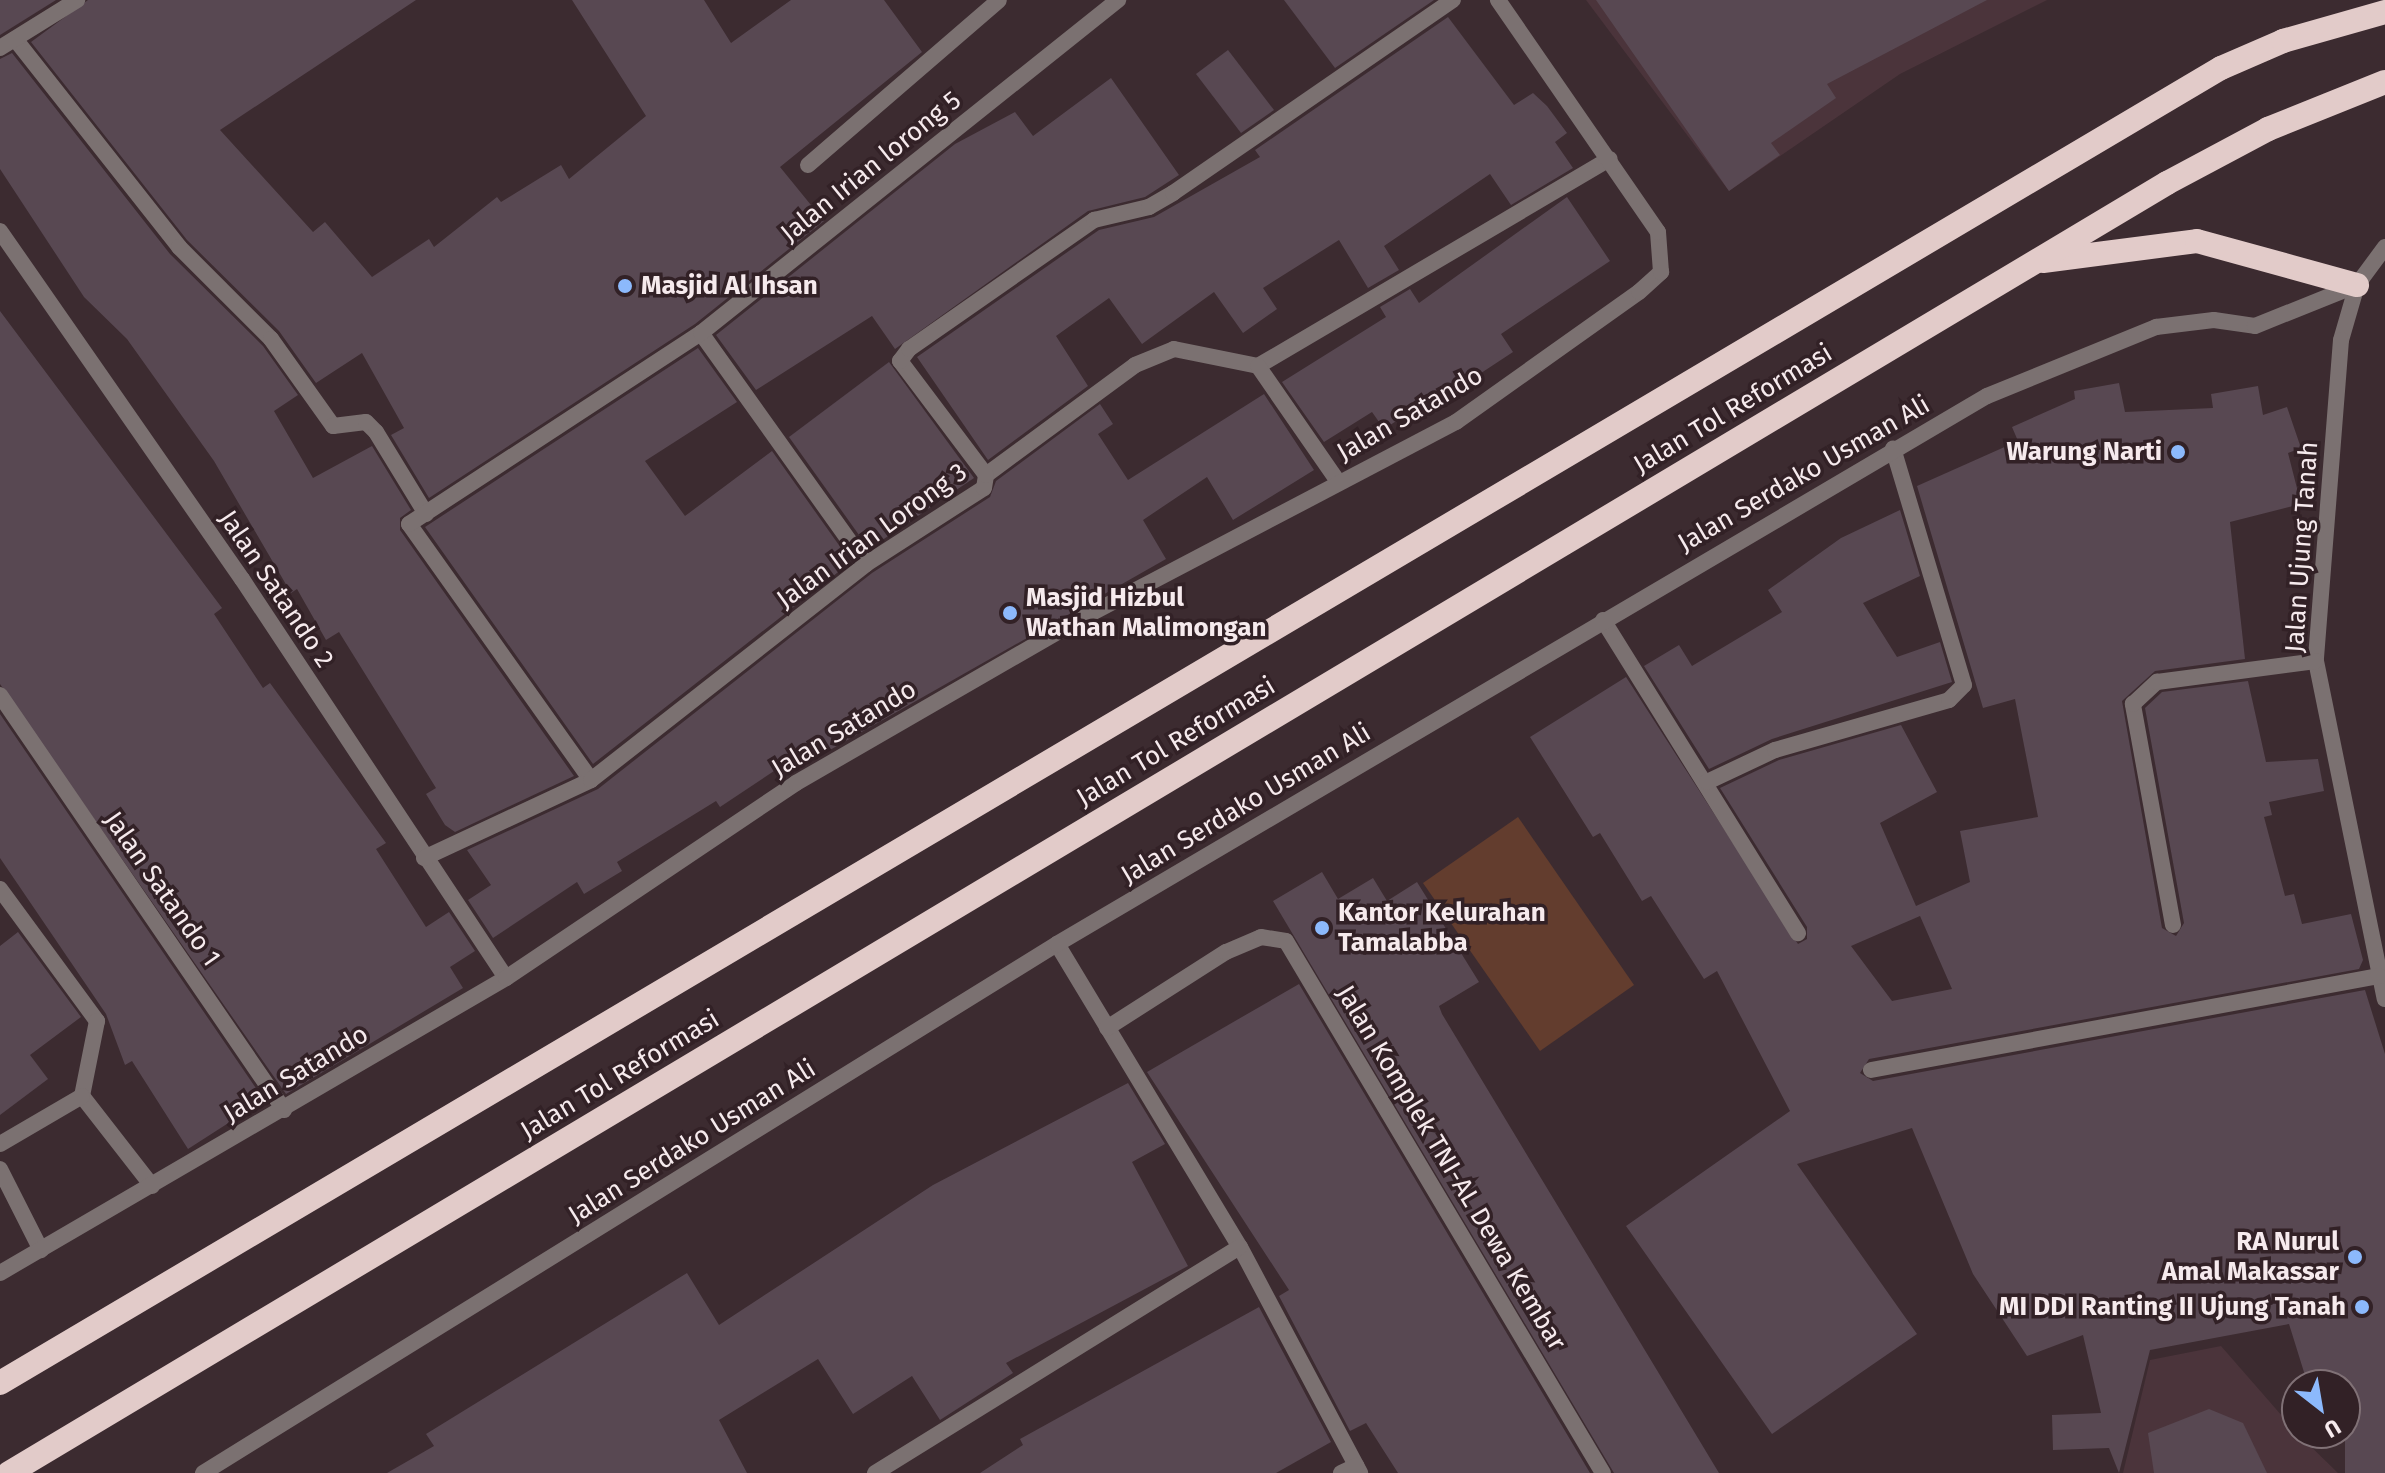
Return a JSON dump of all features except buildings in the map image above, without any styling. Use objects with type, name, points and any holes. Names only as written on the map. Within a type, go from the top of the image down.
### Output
[{"type":"highway","name":"Jalan Tol Reformasi","points":[[0,1383],[2221,68],[2283,41],[2385,12]]},
{"type":"highway","name":"Jalan Tol Reformasi","points":[[9,1473],[2033,262],[2268,129],[2385,82]]},
{"type":"highway","points":[[2033,262],[2197,241],[2357,285]]},
{"type":"street","points":[[0,48],[77,0]]},
{"type":"street","points":[[808,165],[999,0]]},
{"type":"street","name":"Jalan Irian lorong 5","points":[[591,780],[409,524],[701,333],[1118,0]]},
{"type":"street","name":"Jalan Irian Lorong 3","points":[[424,858],[591,780],[866,564],[984,488],[986,475],[900,361],[909,349],[1094,220],[1173,193],[1453,0]]},
{"type":"street","points":[[1258,366],[1610,159],[1498,0]]},
{"type":"street","points":[[15,39],[179,247],[271,339],[333,426],[366,422],[376,432],[426,514]]},
{"type":"street","name":"Jalan Satando","points":[[0,1273],[506,978],[796,783],[1073,623],[1456,422],[1639,292],[1661,272],[1658,232],[1610,159]]},
{"type":"street","name":"Jalan Satando 2","points":[[0,231],[242,579],[506,978]]},
{"type":"street","points":[[2357,285],[2385,247]]},
{"type":"street","name":"Jalan Serdako Usman Ali","points":[[211,1471],[1057,944],[1893,448],[2087,351],[2156,327],[2214,320],[2255,326],[2357,285]]},
{"type":"street","name":"Jalan Ujung Tanah","points":[[2357,285],[2341,340],[2316,661],[2385,999]]},
{"type":"street","points":[[701,333],[866,564]]},
{"type":"street","points":[[986,475],[1162,353],[1189,350],[1258,366],[1339,483]]},
{"type":"street","points":[[1707,782],[1775,750],[1949,700],[1964,685],[1893,448]]},
{"type":"street","points":[[1603,620],[1707,782],[1798,933]]},
{"type":"street","points":[[2173,925],[2133,704],[2157,682],[2316,661]]},
{"type":"street","name":"Jalan Satando 1","points":[[0,695],[284,1110]]},
{"type":"street","points":[[0,889],[97,1021],[82,1096],[0,1144]]},
{"type":"street","name":"Jalan Komplek TNI-AL Dewa Kembar","points":[[1107,1028],[1226,952],[1261,937],[1286,941],[1603,1473]]},
{"type":"street","points":[[1057,944],[1240,1247],[1353,1471]]},
{"type":"street","points":[[1871,1070],[2379,976]]},
{"type":"street","points":[[82,1096],[152,1186]]},
{"type":"street","points":[[0,1169],[41,1250]]},
{"type":"street","points":[[875,1473],[1240,1247]]},
{"type":"shaded area","points":[[1586,0],[2047,0],[1900,74],[1729,191]]},
{"type":"shaded area","points":[[1518,817],[1634,985],[1540,1051],[1423,883]]},
{"type":"shaded area","points":[[2221,1346],[2281,1415],[2281,1449],[2313,1449],[2338,1473],[2123,1473],[2150,1360]]},
{"type":"place","name":"Masjid Al Ihsan","points":[[625,286]]},
{"type":"place","name":"Warung Narti","points":[[2178,452]]},
{"type":"place","name":"Masjid Hizbul Wathan Malimongan","points":[[1010,613]]},
{"type":"place","name":"Kantor Kelurahan Tamalabba","points":[[1322,928]]},
{"type":"place","name":"RA Nurul Amal Makassar","points":[[2355,1257]]},
{"type":"place","name":"MI DDI Ranting II Ujung Tanah","points":[[2362,1307]]}]
